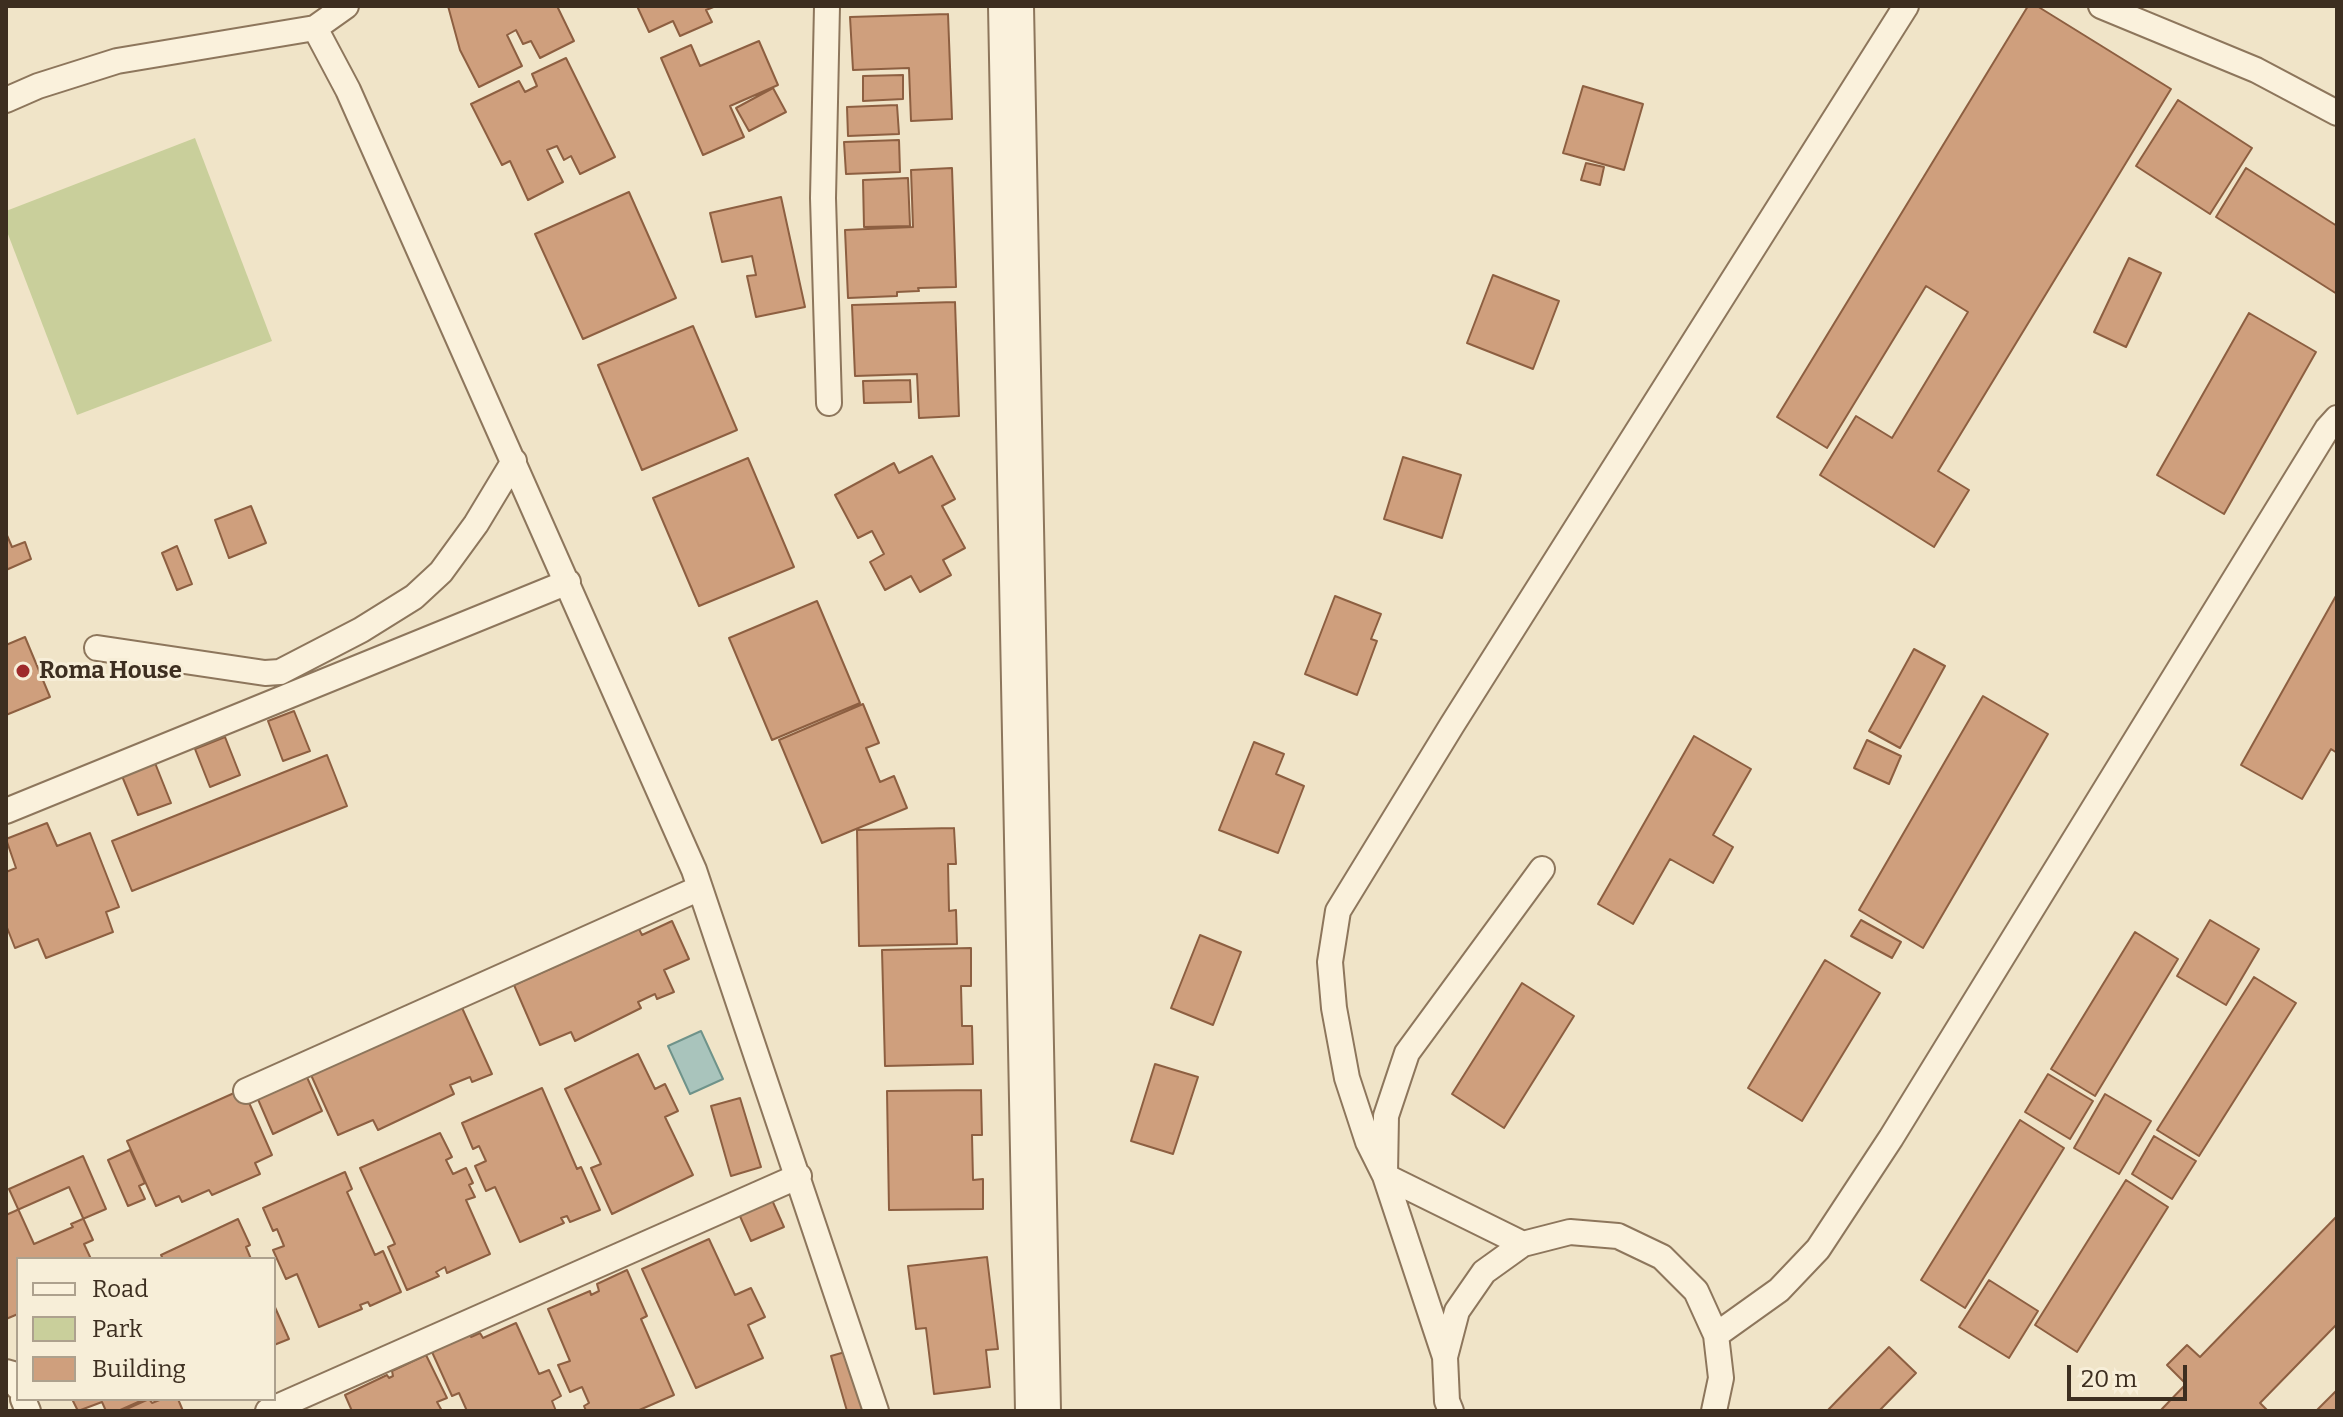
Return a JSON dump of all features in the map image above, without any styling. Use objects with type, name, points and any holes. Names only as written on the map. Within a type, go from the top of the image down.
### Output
[{"type":"street","points":[[1011,6],[1038,1411]]},
{"type":"lane","points":[[6,100],[38,86],[117,61],[315,28],[346,6]]},
{"type":"lane","points":[[827,6],[823,198],[829,403]]},
{"type":"lane","points":[[1451,1411],[1447,1401],[1445,1357],[1385,1176],[1368,1142],[1347,1078],[1330,962],[1338,911],[1906,6]]},
{"type":"lane","points":[[2101,6],[2256,70],[2337,113]]},
{"type":"lane","points":[[315,28],[348,90],[568,582],[700,888],[876,1411]]},
{"type":"lane","points":[[1716,1335],[1779,1290],[1818,1249],[1891,1138],[2327,429],[2337,418]]},
{"type":"lane","points":[[97,648],[265,673],[280,672],[361,630],[414,597],[441,572],[476,524],[514,461]]},
{"type":"lane","points":[[6,811],[568,582]]},
{"type":"lane","points":[[1385,1176],[1386,1116],[1407,1053],[1542,869]]},
{"type":"lane","points":[[246,1091],[700,888]]},
{"type":"lane","points":[[268,1411],[799,1176]]},
{"type":"lane","points":[[1385,1176],[1523,1244]]},
{"type":"lane","points":[[1445,1357],[1457,1311],[1484,1272],[1523,1244],[1570,1232],[1618,1236],[1662,1257],[1696,1291],[1716,1335],[1721,1378],[1714,1411]]},
{"type":"green space","points":[[195,138],[272,341],[77,415],[6,229],[6,211]]},
{"type":"water","points":[[701,1031],[723,1079],[690,1094],[668,1046]]},
{"type":"building","points":[[448,6],[557,6],[574,41],[540,58],[531,41],[523,44],[516,30],[507,35],[522,66],[479,87],[460,50]]},
{"type":"building","points":[[637,6],[716,6],[706,10],[712,22],[680,36],[673,21],[649,32]]},
{"type":"building","points":[[2028,6],[2037,6],[2171,89],[1938,471],[1969,490],[1934,547],[1820,475],[1856,416],[1892,438],[1968,312],[1926,286],[1827,448],[1777,417]]},
{"type":"building","points":[[948,14],[952,119],[911,121],[909,68],[853,70],[850,17]]},
{"type":"building","points":[[759,41],[778,85],[730,106],[744,137],[703,155],[661,58],[691,45],[700,66]]},
{"type":"building","points":[[566,58],[615,157],[580,174],[571,156],[564,160],[557,146],[547,150],[563,182],[528,200],[510,161],[502,165],[471,104],[519,81],[525,92],[537,86],[532,74]]},
{"type":"building","points":[[903,75],[903,99],[863,101],[863,76]]},
{"type":"building","points":[[1583,86],[1643,104],[1624,170],[1563,153]]},
{"type":"building","points":[[773,88],[786,112],[749,131],[736,108]]},
{"type":"building","points":[[2178,100],[2252,148],[2210,214],[2136,166]]},
{"type":"building","points":[[897,105],[899,134],[848,136],[847,107]]},
{"type":"building","points":[[899,140],[900,172],[846,174],[844,142]]},
{"type":"building","points":[[1586,163],[1604,167],[1600,185],[1581,180]]},
{"type":"building","points":[[952,168],[956,287],[918,288],[919,291],[897,292],[897,296],[848,298],[845,230],[913,227],[911,170]]},
{"type":"building","points":[[2246,168],[2337,226],[2337,294],[2216,217]]},
{"type":"building","points":[[908,178],[910,226],[864,227],[863,180]]},
{"type":"building","points":[[629,192],[676,298],[583,339],[535,234]]},
{"type":"building","points":[[781,197],[805,307],[756,317],[747,276],[756,275],[752,256],[722,262],[710,213]]},
{"type":"building","points":[[2129,258],[2161,273],[2126,347],[2094,332]]},
{"type":"building","points":[[1493,275],[1559,301],[1533,369],[1467,343]]},
{"type":"building","points":[[955,302],[959,416],[919,418],[917,374],[855,376],[852,305]]},
{"type":"building","points":[[2249,313],[2316,352],[2224,514],[2157,475]]},
{"type":"building","points":[[693,326],[737,430],[642,470],[598,365]]},
{"type":"building","points":[[910,380],[911,402],[864,403],[863,381]]},
{"type":"building","points":[[932,456],[955,499],[942,506],[965,548],[943,560],[951,575],[920,592],[911,576],[885,590],[870,562],[884,554],[872,531],[858,538],[835,495],[894,463],[899,473]]},
{"type":"building","points":[[1403,457],[1461,475],[1442,538],[1384,519]]},
{"type":"building","points":[[748,458],[794,567],[699,606],[653,498]]},
{"type":"building","points":[[251,506],[266,543],[229,558],[215,520]]},
{"type":"building","points":[[6,533],[12,547],[25,542],[31,559],[6,570]]},
{"type":"building","points":[[177,546],[192,584],[177,590],[162,553]]},
{"type":"building","points":[[2337,594],[2337,753],[2331,749],[2302,799],[2241,765]]},
{"type":"building","points":[[1335,596],[1381,614],[1371,639],[1377,641],[1357,695],[1305,674]]},
{"type":"building","points":[[817,601],[860,703],[772,740],[729,638]]},
{"type":"building","name":"Roma House","points":[[25,637],[50,697],[6,715],[6,645]]},
{"type":"building","points":[[1914,649],[1945,666],[1900,748],[1869,731]]},
{"type":"building","points":[[1983,696],[2048,734],[1923,948],[1859,910]]},
{"type":"building","points":[[863,704],[879,743],[866,748],[880,782],[894,776],[907,808],[822,843],[779,740]]},
{"type":"building","points":[[294,711],[310,751],[283,761],[268,721]]},
{"type":"building","points":[[1694,736],[1751,769],[1713,835],[1733,847],[1713,883],[1670,859],[1633,924],[1598,904]]},
{"type":"building","points":[[225,737],[240,775],[210,787],[195,749]]},
{"type":"building","points":[[1867,740],[1901,756],[1889,784],[1854,768]]},
{"type":"building","points":[[1254,742],[1284,754],[1276,774],[1304,786],[1278,853],[1219,830]]},
{"type":"building","points":[[327,755],[347,806],[132,891],[112,841]]},
{"type":"building","points":[[155,763],[171,803],[138,815],[122,776]]},
{"type":"building","points":[[47,823],[57,846],[90,833],[119,907],[106,912],[113,932],[46,958],[38,939],[15,948],[6,925],[6,872],[16,868],[6,839]]},
{"type":"building","points":[[954,828],[956,864],[948,864],[949,911],[956,910],[957,944],[859,946],[857,830]]},
{"type":"building","points":[[1861,920],[1901,942],[1892,958],[1851,936]]},
{"type":"building","points":[[2210,920],[2259,949],[2226,1005],[2177,976]]},
{"type":"building","points":[[672,921],[689,959],[664,970],[674,992],[657,999],[655,994],[638,1002],[641,1008],[575,1041],[571,1032],[540,1045],[514,985],[639,929],[642,935]]},
{"type":"building","points":[[2135,932],[2178,959],[2095,1096],[2051,1069]]},
{"type":"building","points":[[1200,935],[1241,952],[1213,1025],[1171,1008]]},
{"type":"building","points":[[971,948],[971,986],[961,986],[962,1026],[972,1026],[973,1064],[885,1066],[882,950]]},
{"type":"building","points":[[1825,960],[1880,993],[1802,1121],[1748,1088]]},
{"type":"building","points":[[2254,977],[2296,1003],[2199,1156],[2157,1130]]},
{"type":"building","points":[[1522,983],[1574,1016],[1504,1128],[1452,1094]]},
{"type":"building","points":[[458,999],[492,1074],[472,1082],[470,1077],[450,1085],[454,1094],[378,1130],[373,1120],[338,1135],[307,1066]]},
{"type":"building","points":[[638,1054],[655,1089],[665,1084],[678,1111],[665,1117],[693,1175],[612,1214],[591,1168],[601,1164],[565,1089]]},
{"type":"building","points":[[1155,1064],[1198,1077],[1173,1154],[1131,1141]]},
{"type":"building","points":[[2048,1074],[2093,1101],[2070,1139],[2025,1112]]},
{"type":"building","points":[[306,1075],[322,1111],[273,1134],[257,1097]]},
{"type":"building","points":[[542,1088],[577,1169],[581,1167],[600,1210],[570,1222],[567,1216],[561,1218],[564,1223],[520,1242],[495,1187],[486,1191],[475,1166],[486,1161],[479,1146],[473,1149],[462,1123]]},
{"type":"building","points":[[243,1089],[272,1155],[255,1163],[260,1174],[212,1195],[209,1190],[182,1202],[179,1196],[156,1206],[127,1141]]},
{"type":"building","points":[[981,1090],[982,1135],[972,1135],[973,1180],[983,1179],[983,1209],[889,1210],[887,1091]]},
{"type":"building","points":[[2105,1094],[2151,1121],[2119,1174],[2074,1148]]},
{"type":"building","points":[[740,1098],[761,1167],[731,1176],[711,1106]]},
{"type":"building","points":[[2020,1120],[2064,1148],[1965,1308],[1921,1280]]},
{"type":"building","points":[[440,1133],[452,1157],[446,1160],[453,1174],[466,1168],[473,1183],[469,1185],[475,1197],[466,1200],[490,1254],[447,1273],[445,1267],[436,1272],[439,1276],[407,1290],[388,1247],[395,1244],[360,1168]]},
{"type":"building","points":[[2154,1136],[2196,1161],[2172,1199],[2132,1174]]},
{"type":"building","points":[[130,1150],[145,1183],[139,1186],[145,1199],[128,1206],[108,1160]]},
{"type":"building","points":[[83,1156],[106,1209],[34,1244],[9,1189]]},
{"type":"building","points":[[345,1172],[352,1189],[347,1192],[375,1255],[383,1251],[401,1292],[370,1306],[368,1302],[360,1305],[362,1309],[319,1327],[297,1274],[286,1279],[273,1250],[284,1246],[263,1208]]},
{"type":"building","points":[[2126,1180],[2168,1207],[2077,1352],[2035,1325]]},
{"type":"building","points":[[69,1187],[93,1240],[84,1244],[90,1257],[16,1257],[16,1315],[6,1319],[6,1215]]},
{"type":"building","points":[[772,1200],[784,1227],[751,1241],[739,1214]]},
{"type":"building","points":[[2337,1216],[2337,1324],[2260,1403],[2268,1411],[2160,1411],[2186,1384],[2167,1365],[2187,1345],[2200,1357]]},
{"type":"building","points":[[238,1219],[250,1245],[246,1247],[250,1257],[161,1255]]},
{"type":"building","points":[[709,1239],[735,1295],[751,1288],[765,1317],[748,1325],[763,1358],[696,1388],[642,1269]]},
{"type":"building","points":[[987,1257],[998,1349],[986,1350],[990,1387],[934,1394],[926,1328],[916,1329],[908,1266]]},
{"type":"building","points":[[627,1270],[647,1316],[641,1319],[674,1395],[637,1411],[586,1411],[584,1406],[589,1403],[582,1387],[570,1392],[558,1365],[570,1361],[548,1309],[590,1291],[591,1295],[599,1291],[597,1284]]},
{"type":"building","points":[[1989,1280],[2038,1311],[2009,1358],[1959,1327]]},
{"type":"building","points":[[276,1310],[289,1339],[276,1344]]},
{"type":"building","points":[[516,1323],[539,1374],[549,1370],[561,1396],[552,1401],[556,1411],[467,1411],[459,1393],[452,1396],[432,1352],[470,1334],[471,1337],[480,1333],[483,1338]]},
{"type":"building","points":[[1889,1347],[1916,1373],[1879,1411],[1827,1411]]},
{"type":"building","points":[[845,1352],[863,1411],[847,1411],[831,1356]]},
{"type":"building","points":[[426,1355],[447,1398],[437,1402],[442,1411],[352,1411],[345,1395],[387,1375],[389,1378],[393,1376],[392,1371]]},
{"type":"building","points":[[2337,1390],[2337,1411],[2316,1411]]},
{"type":"building","points":[[73,1401],[140,1401],[118,1411],[106,1411],[102,1402],[78,1411]]},
{"type":"building","points":[[144,1401],[179,1401],[183,1411],[122,1411]]},
{"type":"place","name":"Roma House","points":[[23,671]]}]
